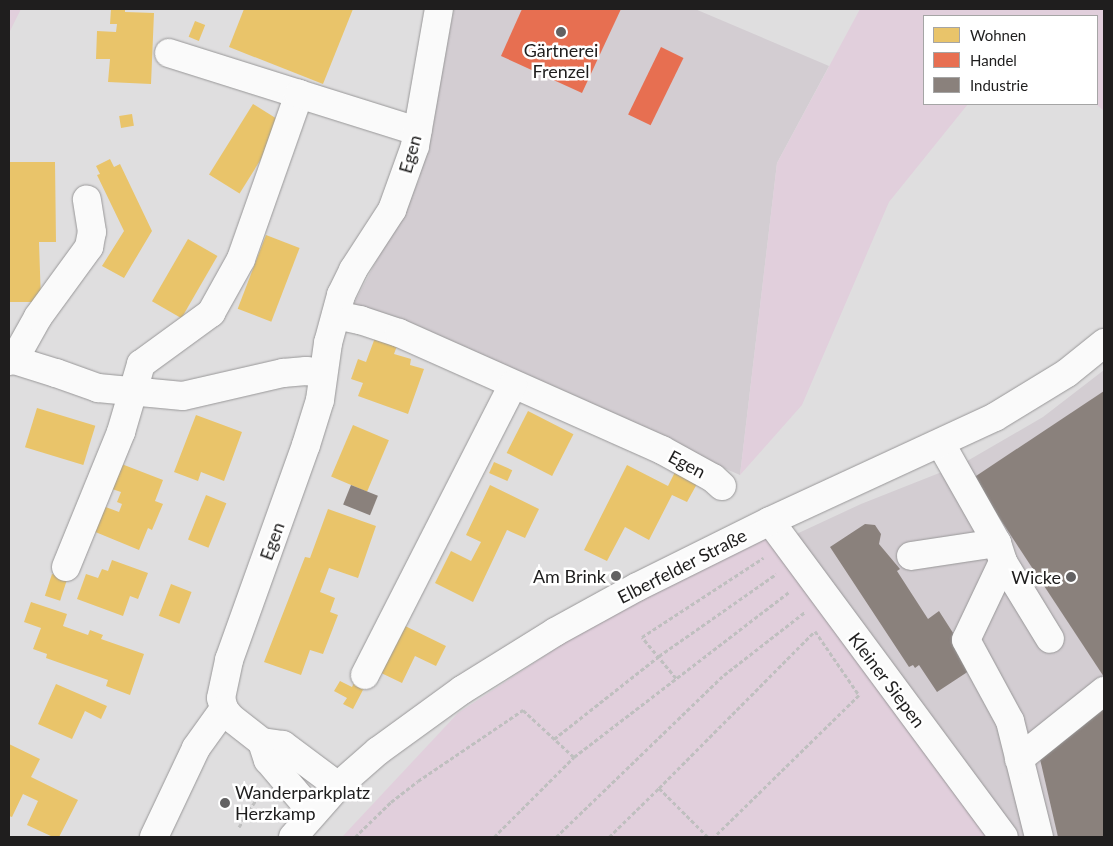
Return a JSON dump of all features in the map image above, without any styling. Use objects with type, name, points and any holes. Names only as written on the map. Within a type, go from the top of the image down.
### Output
[{"type":"street","name":"Egen","points":[[224,709],[222,698],[229,660],[306,445],[320,400],[328,343],[341,295],[353,270],[392,210],[415,146],[439,9]]},
{"type":"street","points":[[168,53],[417,131]]},
{"type":"street","points":[[66,567],[121,432],[141,364],[211,313],[241,259],[299,94]]},
{"type":"street","points":[[87,199],[92,232],[89,246],[38,317],[12,360],[98,388],[132,393],[183,396],[284,373],[306,371],[323,373]]},
{"type":"street","name":"Egen","points":[[336,315],[360,320],[399,333],[662,450],[713,478],[722,486]]},
{"type":"street","name":"Elberfelder Straße","points":[[293,837],[338,786],[378,751],[418,720],[555,632],[637,587],[770,521],[941,444],[1025,401],[1067,373],[1104,343]]},
{"type":"street","points":[[365,675],[513,384]]},
{"type":"street","points":[[941,444],[1000,553],[1050,639]]},
{"type":"street","name":"Kleiner Siepen","points":[[770,521],[1004,837]]},
{"type":"street","points":[[911,556],[1000,553]]},
{"type":"street","points":[[1000,553],[966,640],[1010,721],[1039,837]]},
{"type":"street","points":[[1019,759],[1104,691]]},
{"type":"street","points":[[154,837],[196,748],[224,709],[231,718],[262,742],[283,745],[338,786]]},
{"type":"street","points":[[262,742],[268,760],[313,814]]},
{"type":"path","points":[[676,678],[642,637],[768,555]]},
{"type":"path","points":[[554,738],[658,656],[779,572],[776,566]]},
{"type":"path","points":[[787,584],[796,598]]},
{"type":"path","points":[[494,837],[574,757],[792,591]]},
{"type":"path","points":[[801,604],[808,618]]},
{"type":"path","points":[[556,837],[724,675],[805,612]]},
{"type":"path","points":[[609,837],[815,631],[837,612]]},
{"type":"path","points":[[714,837],[859,695],[812,625]]},
{"type":"path","points":[[355,837],[366,824],[418,781],[523,710],[574,757]]},
{"type":"path","points":[[659,788],[708,837]]},
{"type":"path","points":[[240,827],[258,797]]},
{"type":"shaded area","points":[[9,9],[21,9],[9,33]]},
{"type":"shaded area","points":[[454,9],[695,9],[829,66],[777,163],[740,475],[352,307],[419,180]]},
{"type":"shaded area","points":[[860,9],[1104,9],[1104,111],[1097,105],[1098,15],[923,15],[923,105],[967,105],[889,202],[802,405],[740,475],[777,163]]},
{"type":"shaded area","points":[[1104,370],[1104,837],[1006,837],[790,537],[861,504],[962,464],[1043,417]]},
{"type":"shaded area","points":[[769,535],[992,833],[987,837],[342,837],[458,713],[590,626]]},
{"type":"building: Wohnen","points":[[111,9],[125,9],[125,12],[154,13],[151,84],[108,82],[110,59],[96,59],[97,31],[116,32],[117,24],[110,24]]},
{"type":"building: Wohnen","points":[[244,9],[353,9],[323,84],[229,47]]},
{"type":"building: Wohnen","points":[[195,21],[205,25],[199,41],[189,37]]},
{"type":"building: Wohnen","points":[[253,104],[284,123],[240,193],[209,174]]},
{"type":"building: Wohnen","points":[[132,114],[134,126],[121,128],[119,116]]},
{"type":"building: Wohnen","points":[[110,159],[114,167],[120,164],[152,231],[124,278],[102,266],[124,231],[97,175],[100,174],[96,166]]},
{"type":"building: Wohnen","points":[[9,162],[55,162],[56,242],[39,242],[41,302],[9,302]]},
{"type":"building: Wohnen","points":[[266,235],[300,248],[271,322],[238,309]]},
{"type":"building: Wohnen","points":[[188,239],[217,256],[181,318],[152,301]]},
{"type":"building: Wohnen","points":[[376,335],[398,343],[394,354],[411,359],[410,365],[424,369],[408,414],[358,396],[363,383],[351,379],[358,359],[366,362]]},
{"type":"building: Wohnen","points":[[37,408],[95,426],[83,465],[25,447]]},
{"type":"building: Wohnen","points":[[528,411],[573,434],[552,476],[507,453]]},
{"type":"building: Wohnen","points":[[196,415],[242,432],[224,481],[201,472],[198,481],[174,472]]},
{"type":"building: Wohnen","points":[[353,425],[389,440],[367,492],[331,477]]},
{"type":"building: Wohnen","points":[[494,462],[512,470],[507,481],[489,473]]},
{"type":"building: Wohnen","points":[[119,463],[163,480],[155,501],[163,504],[152,530],[148,528],[139,550],[93,531],[103,506],[119,512],[122,504],[117,502],[121,492],[109,488]]},
{"type":"building: Wohnen","points":[[627,465],[668,486],[676,470],[698,482],[687,502],[672,495],[649,540],[625,527],[607,561],[584,550]]},
{"type":"building: Wohnen","points":[[490,485],[539,509],[525,538],[507,530],[473,602],[435,583],[451,551],[471,561],[481,542],[466,535]]},
{"type":"building: Wohnen","points":[[206,495],[226,503],[208,548],[188,540]]},
{"type":"building: Wohnen","points":[[328,509],[376,526],[358,578],[329,568],[320,592],[335,598],[330,612],[338,615],[323,654],[310,650],[301,675],[264,662],[305,557],[310,558]]},
{"type":"building: Wohnen","points":[[112,560],[148,573],[138,599],[130,596],[123,616],[77,599],[86,574],[98,578],[102,569],[108,571]]},
{"type":"building: Wohnen","points":[[52,574],[67,579],[60,601],[45,596]]},
{"type":"building: Wohnen","points":[[171,584],[192,592],[179,624],[159,616]]},
{"type":"building: Wohnen","points":[[31,602],[67,614],[63,626],[88,635],[90,630],[103,635],[101,639],[144,654],[130,695],[106,686],[108,680],[46,658],[47,654],[33,649],[41,628],[24,622]]},
{"type":"building: Wohnen","points":[[399,623],[446,646],[436,666],[415,656],[402,683],[375,670]]},
{"type":"building: Wohnen","points":[[340,681],[352,687],[354,683],[364,688],[353,709],[343,704],[347,698],[334,691]]},
{"type":"building: Wohnen","points":[[56,684],[107,706],[101,719],[85,711],[72,739],[38,724]]},
{"type":"building: Wohnen","points":[[9,744],[40,759],[31,777],[78,800],[59,837],[53,837],[27,825],[38,801],[23,794],[12,817],[9,816]]},
{"type":"building: Handel","name":"Gärtnerei Frenzel","points":[[522,9],[621,9],[582,93],[501,56]]},
{"type":"building: Handel","points":[[661,47],[683,58],[651,125],[628,114]]},
{"type":"building: Industrie","name":"Wicke","points":[[1104,391],[1104,677],[973,478]]},
{"type":"building: Industrie","points":[[351,485],[378,496],[370,515],[343,504]]},
{"type":"building: Industrie","points":[[865,524],[875,525],[881,534],[879,544],[900,569],[897,571],[928,619],[939,611],[955,636],[952,638],[972,669],[937,692],[919,665],[915,668],[913,665],[909,667],[830,547]]},
{"type":"building: Industrie","points":[[1104,707],[1104,837],[1058,837],[1040,759]]},
{"type":"place","name":"Gärtnerei Frenzel","points":[[561,32]]},
{"type":"place","name":"Am Brink","points":[[616,576]]},
{"type":"place","name":"Wicke","points":[[1071,577]]},
{"type":"place","name":"Wanderparkplatz Herzkamp","points":[[225,803]]}]
